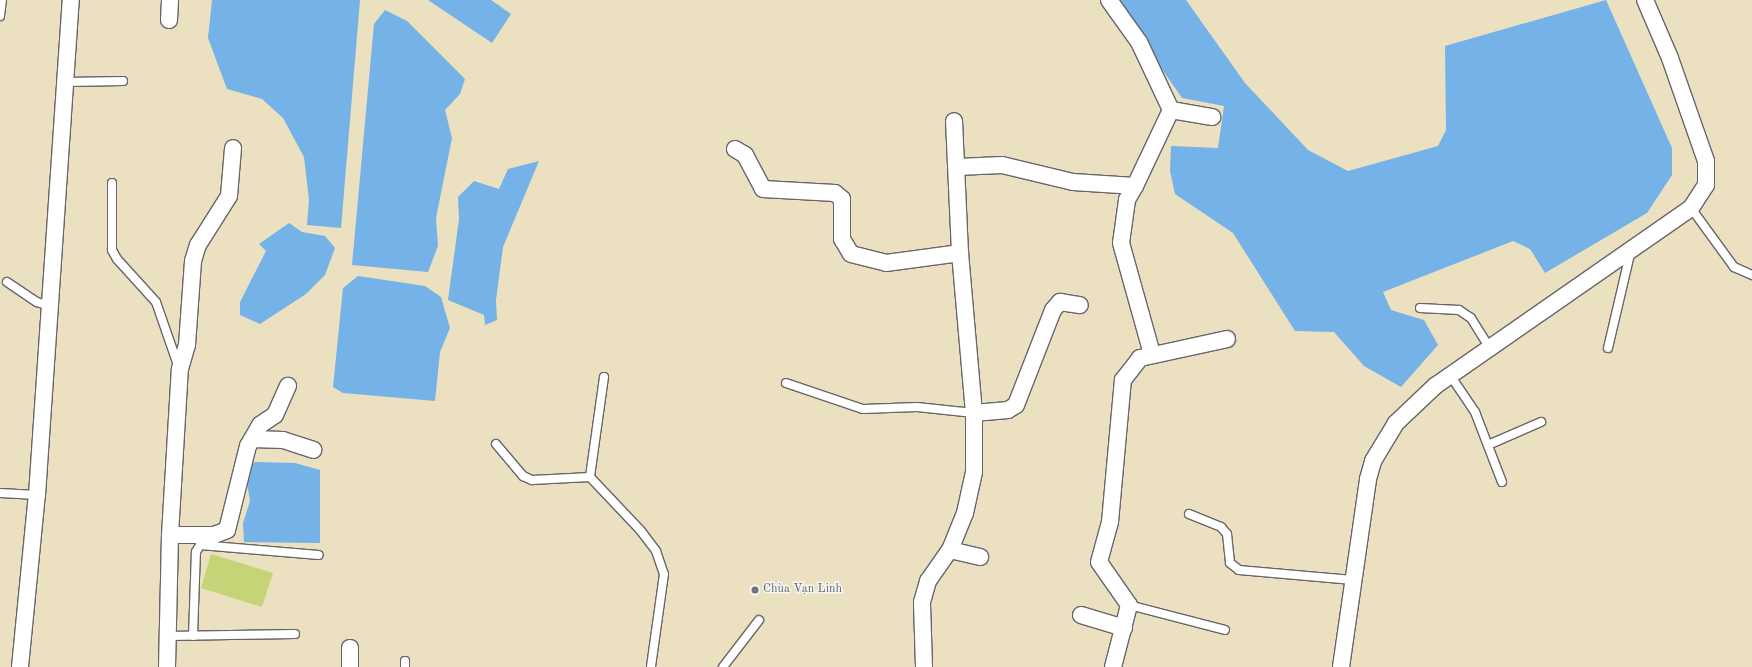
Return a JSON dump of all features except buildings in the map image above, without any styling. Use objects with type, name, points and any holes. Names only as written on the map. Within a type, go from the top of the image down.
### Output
[{"type":"street","points":[[20,667],[38,495],[52,307],[71,0]]},
{"type":"street","points":[[169,20],[170,0]]},
{"type":"street","points":[[1109,0],[1140,42],[1171,110],[1127,200],[1121,243],[1152,354]]},
{"type":"street","points":[[1342,667],[1353,580],[1372,461],[1396,423],[1450,375],[1691,208],[1706,185],[1706,161],[1670,58],[1645,0]]},
{"type":"street","points":[[1171,110],[1212,117]]},
{"type":"street","points":[[924,667],[922,602],[928,581],[950,550],[965,513],[974,472],[974,413],[960,254],[954,121]]},
{"type":"street","points":[[167,667],[170,535],[180,369],[187,345],[193,261],[198,245],[229,196],[233,148]]},
{"type":"street","points":[[735,148],[745,155],[763,189],[835,193],[842,199],[842,239],[851,254],[886,263],[960,254]]},
{"type":"street","points":[[957,167],[1002,165],[1073,182],[1135,186]]},
{"type":"street","points":[[974,413],[1008,410],[1016,405],[1053,310],[1060,302],[1080,305]]},
{"type":"street","points":[[1113,667],[1129,604],[1099,562],[1110,522],[1123,380],[1140,358],[1152,354],[1226,339]]},
{"type":"street","points":[[170,535],[214,535],[227,530],[239,472],[252,439],[260,425],[275,415],[288,386]]},
{"type":"street","points":[[252,439],[283,440],[313,450]]},
{"type":"street","points":[[950,550],[980,556]]},
{"type":"street","points":[[1081,615],[1124,628]]},
{"type":"street","points":[[350,648],[350,667]]},
{"type":"lane","points":[[0,16],[2,0]]},
{"type":"lane","points":[[66,82],[123,81]]},
{"type":"lane","points":[[112,183],[112,250],[116,260],[156,302],[180,369]]},
{"type":"lane","points":[[1691,208],[1734,268],[1752,275]]},
{"type":"lane","points":[[1608,348],[1632,250]]},
{"type":"lane","points":[[7,282],[37,302],[52,307]]},
{"type":"lane","points":[[1420,308],[1459,310],[1471,318],[1490,348]]},
{"type":"lane","points":[[1450,375],[1475,412],[1502,482]]},
{"type":"lane","points":[[590,477],[604,377]]},
{"type":"lane","points":[[786,383],[863,409],[917,407],[974,413]]},
{"type":"lane","points":[[1488,444],[1541,422]]},
{"type":"lane","points":[[496,444],[524,476],[532,480],[590,477],[641,531],[656,552],[664,574],[651,667]]},
{"type":"lane","points":[[0,493],[38,495]]},
{"type":"lane","points":[[1189,514],[1224,531],[1230,563],[1239,570],[1353,580]]},
{"type":"lane","points":[[194,636],[196,552],[200,545],[319,555]]},
{"type":"lane","points":[[1129,604],[1225,630]]},
{"type":"lane","points":[[723,667],[759,620]]},
{"type":"lane","points":[[168,636],[295,634]]},
{"type":"green space","points":[[211,554],[273,573],[262,607],[201,588]]},
{"type":"water","points":[[212,0],[360,0],[341,228],[307,225],[309,200],[304,157],[283,118],[262,99],[227,89],[208,38]]},
{"type":"water","points":[[428,0],[491,0],[511,14],[492,43]]},
{"type":"water","points":[[1114,0],[1186,0],[1245,83],[1308,150],[1348,171],[1438,146],[1446,130],[1445,46],[1606,0],[1672,148],[1672,175],[1647,213],[1545,273],[1530,249],[1513,241],[1383,292],[1391,310],[1424,320],[1438,345],[1401,387],[1364,366],[1334,332],[1295,331],[1233,233],[1175,194],[1170,171],[1171,146],[1218,148],[1224,106],[1182,98]]},
{"type":"water","points":[[385,10],[407,21],[465,79],[460,94],[445,110],[452,138],[436,218],[438,246],[428,272],[352,265],[374,24]]},
{"type":"water","points":[[539,161],[503,247],[496,300],[497,320],[485,325],[484,315],[448,300],[459,219],[458,197],[474,181],[499,189],[508,169]]},
{"type":"water","points":[[289,223],[302,232],[325,236],[335,248],[325,275],[306,294],[260,324],[240,315],[240,302],[266,251],[259,244]]},
{"type":"water","points":[[358,276],[425,286],[441,297],[450,328],[440,352],[435,401],[343,393],[333,387],[343,288]]},
{"type":"water","points":[[255,462],[295,463],[320,470],[320,543],[244,542],[243,523],[250,501],[245,470]]},
{"type":"place","name":"Chùa Vạn Linh","points":[[755,590]]}]
